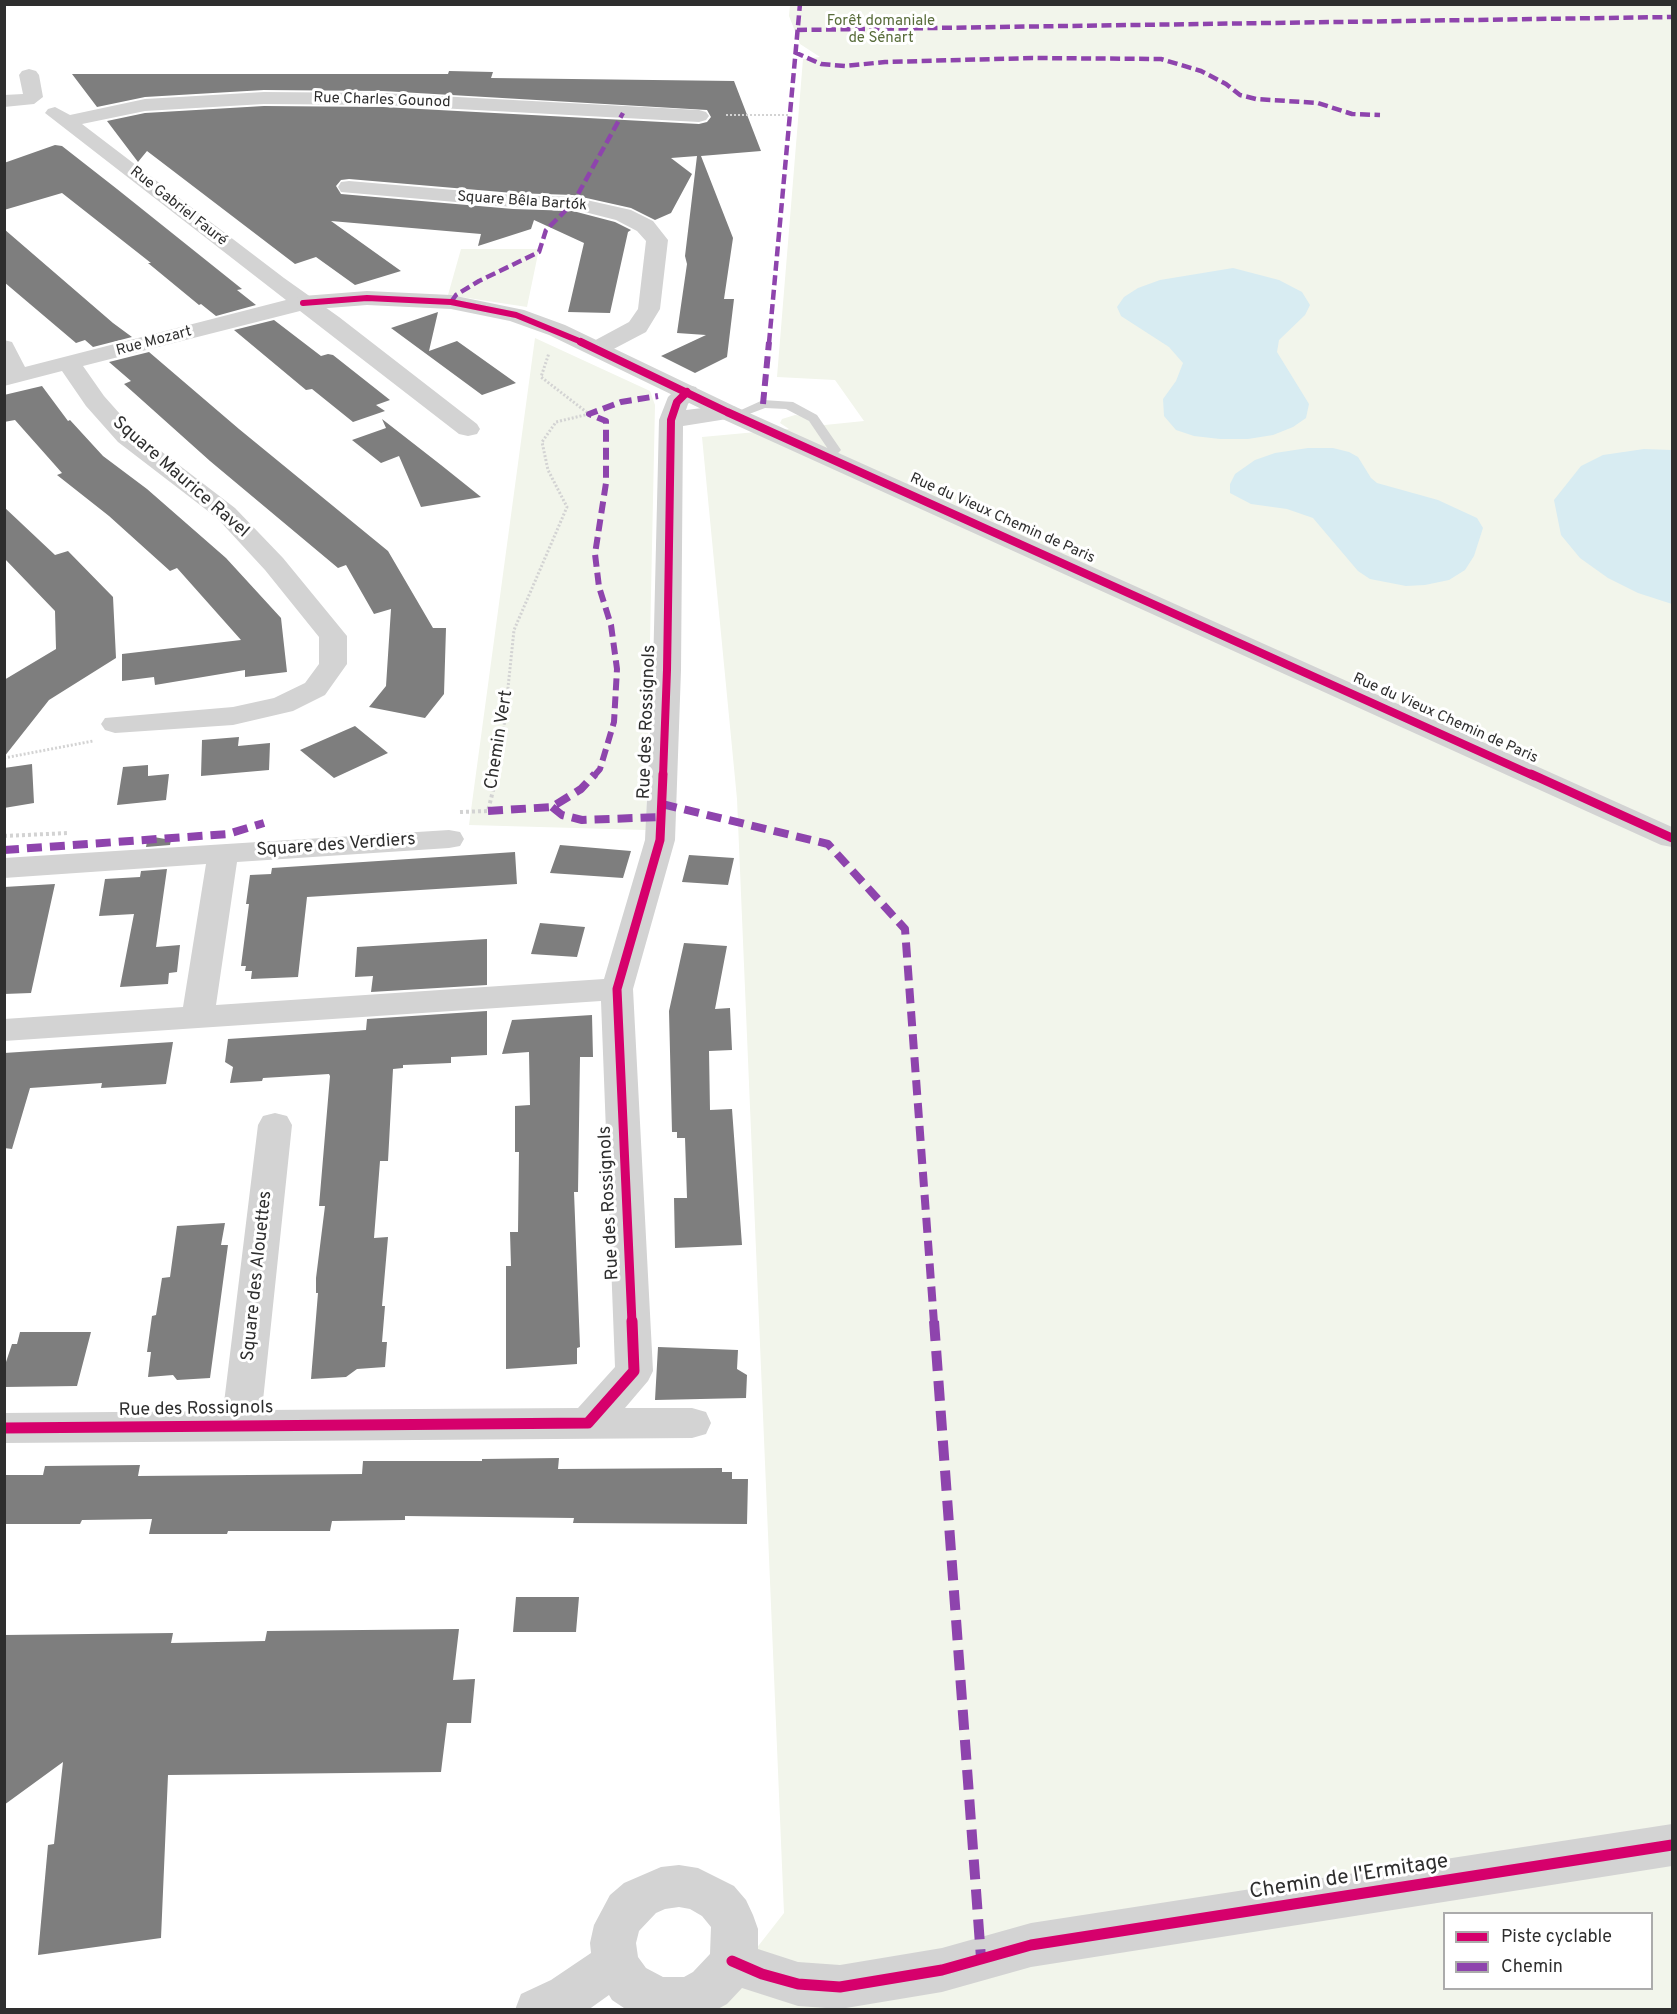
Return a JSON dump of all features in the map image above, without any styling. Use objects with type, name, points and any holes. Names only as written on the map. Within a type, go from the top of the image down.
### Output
[{"type":"street","points":[[29,75],[33,97],[48,110]]},
{"type":"street","name":"Rue Charles Gounod","points":[[4,101],[48,110],[264,98],[383,99],[699,116]]},
{"type":"street","name":"Rue Gabriel Fauré","points":[[48,110],[468,429]]},
{"type":"street","name":"Square Bêla Bartók","points":[[349,187],[491,200],[573,203],[623,214],[645,226],[657,240],[649,309],[639,327],[598,348]]},
{"type":"street","name":"Rue du Vieux Chemin de Paris","points":[[303,303],[367,298],[460,303],[516,315],[557,330],[731,414],[1672,838]]},
{"type":"street","name":"Rue Mozart","points":[[11,377],[303,303]]},
{"type":"street","points":[[4,347],[11,377]]},
{"type":"street","name":"Square Maurice Ravel","points":[[69,364],[94,401],[127,437],[226,513],[274,564],[333,636],[333,664],[315,689],[283,705],[233,716],[115,724]]},
{"type":"street","name":"Rue des Rossignols","points":[[588,1423],[634,1371],[617,989],[660,840],[667,670],[671,420],[677,402],[687,392]]},
{"type":"street","points":[[671,420],[731,414]]},
{"type":"street","name":"Square des Verdiers","points":[[4,868],[223,854],[451,826]]},
{"type":"street","points":[[198,1017],[223,854]]},
{"type":"street","points":[[4,1030],[617,989]]},
{"type":"street","name":"Square des Alouettes","points":[[241,1426],[275,1125]]},
{"type":"street","name":"Rue des Rossignols","points":[[4,1428],[692,1423]]},
{"type":"street","name":"Chemin de l'Ermitage","points":[[732,1961],[762,1974],[798,1984],[840,1987],[942,1970],[1031,1945],[1672,1845]]},
{"type":"street","points":[[679,1886],[698,1889],[718,1901],[730,1915],[735,1929],[732,1961],[724,1974],[710,1988],[688,1999],[663,2001],[644,1995],[629,1984],[615,1963],[613,1943],[617,1925],[626,1910],[640,1898],[661,1888],[679,1886]]},
{"type":"street","points":[[538,2010],[568,1996],[615,1963]]},
{"type":"path","points":[[699,116],[788,115]]},
{"type":"path","points":[[4,758],[90,743],[115,724]]},
{"type":"path","points":[[4,836],[72,833]]},
{"type":"green space","name":"Forêt domaniale de Sénart","points":[[790,5],[1672,5],[1672,2009],[709,2009],[784,1913],[737,799],[702,437],[789,429],[780,423],[782,419],[795,415],[803,416],[815,426],[864,421],[835,380],[777,377],[803,59],[820,57],[800,44],[789,16]]},
{"type":"green space","points":[[461,249],[539,249],[527,307],[448,295]]},
{"type":"green space","points":[[535,338],[650,391],[655,405],[646,830],[469,825]]},
{"type":"shaded area","points":[[1233,268],[1279,280],[1302,292],[1310,305],[1305,315],[1279,340],[1277,352],[1309,404],[1306,418],[1293,427],[1273,435],[1248,439],[1194,436],[1176,430],[1164,416],[1163,399],[1176,381],[1183,363],[1169,347],[1121,316],[1117,307],[1124,297],[1138,288],[1160,280]]},
{"type":"shaded area","points":[[1308,448],[1333,448],[1349,452],[1358,457],[1371,478],[1377,483],[1438,500],[1477,518],[1483,528],[1474,556],[1465,570],[1449,580],[1425,585],[1406,586],[1370,579],[1358,571],[1313,518],[1287,509],[1251,504],[1230,493],[1230,484],[1235,474],[1255,460],[1275,453]]},
{"type":"shaded area","points":[[1644,449],[1672,450],[1672,604],[1638,593],[1608,578],[1580,558],[1561,535],[1554,500],[1581,466],[1603,455]]},
{"type":"building","points":[[449,71],[493,72],[491,78],[734,81],[761,151],[701,156],[733,238],[724,299],[734,299],[727,357],[695,373],[661,356],[706,335],[677,333],[687,264],[685,256],[697,156],[671,158],[692,174],[671,213],[655,220],[631,208],[573,195],[513,193],[349,179],[341,180],[336,186],[341,194],[513,209],[573,211],[615,222],[631,230],[628,232],[610,313],[568,312],[584,243],[534,220],[531,229],[478,246],[481,234],[331,221],[401,271],[355,285],[316,257],[295,264],[147,151],[138,162],[107,121],[145,113],[264,106],[383,107],[699,124],[707,122],[711,117],[707,110],[383,91],[264,90],[145,97],[97,107],[72,74],[448,74]]},
{"type":"building","points":[[55,145],[62,146],[117,189],[242,289],[237,290],[256,305],[216,316],[201,304],[199,305],[148,263],[151,263],[62,193],[4,210],[4,163]]},
{"type":"building","points":[[4,229],[132,337],[93,347],[85,340],[76,343],[4,282]]},
{"type":"building","points":[[438,312],[429,351],[457,341],[516,383],[482,395],[391,328]]},
{"type":"building","points":[[274,320],[321,356],[333,355],[390,400],[376,405],[385,411],[353,422],[312,389],[306,390],[234,330]]},
{"type":"building","points":[[149,352],[388,551],[433,628],[446,628],[444,694],[425,718],[369,707],[386,686],[391,609],[374,614],[346,565],[338,568],[210,461],[124,384],[131,381],[109,362]]},
{"type":"building","points":[[42,386],[68,421],[70,420],[103,456],[147,489],[226,558],[281,618],[287,672],[245,677],[245,670],[155,685],[154,677],[122,681],[122,654],[241,640],[177,568],[170,571],[109,516],[57,475],[62,473],[15,420],[4,422],[4,395]]},
{"type":"building","points":[[382,419],[481,497],[421,507],[399,456],[381,463],[352,440],[386,428]]},
{"type":"building","points":[[4,507],[55,555],[68,551],[113,597],[116,658],[49,700],[4,757],[4,680],[56,649],[55,611],[4,558]]},
{"type":"building","points":[[355,726],[388,753],[334,778],[300,750]]},
{"type":"building","points":[[239,737],[238,746],[270,743],[269,770],[201,776],[202,740]]},
{"type":"building","points":[[32,764],[34,803],[4,808],[4,768]]},
{"type":"building","points":[[148,765],[148,776],[169,774],[166,800],[117,805],[123,767]]},
{"type":"building","points":[[148,836],[171,840],[170,845],[146,847]]},
{"type":"building","points":[[560,845],[631,851],[623,878],[550,873]]},
{"type":"building","points":[[515,852],[517,884],[307,897],[298,977],[251,979],[252,971],[245,971],[246,966],[241,966],[249,904],[246,904],[250,875],[271,874],[272,868]]},
{"type":"building","points":[[689,855],[734,858],[728,885],[682,882]]},
{"type":"building","points":[[167,869],[156,947],[180,945],[177,972],[169,973],[168,984],[120,987],[134,914],[99,916],[105,879],[140,877],[141,871]]},
{"type":"building","points":[[55,884],[31,993],[4,994],[4,887]]},
{"type":"building","points":[[540,923],[585,927],[577,957],[531,954]]},
{"type":"building","points":[[487,939],[487,985],[371,992],[373,976],[355,977],[357,947]]},
{"type":"building","points":[[684,943],[727,946],[715,1009],[730,1008],[732,1050],[709,1051],[710,1110],[732,1109],[742,1245],[675,1248],[674,1198],[687,1198],[685,1138],[677,1138],[677,1132],[672,1132],[669,1011]]},
{"type":"building","points":[[487,1011],[487,1055],[451,1057],[451,1063],[403,1065],[403,1068],[393,1069],[388,1161],[380,1161],[374,1238],[388,1237],[382,1306],[385,1306],[382,1342],[387,1342],[385,1367],[357,1369],[346,1377],[311,1379],[318,1293],[316,1293],[316,1278],[325,1206],[319,1206],[330,1076],[329,1074],[263,1078],[262,1081],[230,1083],[233,1067],[225,1062],[228,1039],[366,1030],[367,1019]]},
{"type":"building","points":[[592,1015],[593,1057],[580,1057],[578,1192],[574,1192],[580,1347],[577,1348],[577,1364],[506,1369],[506,1266],[511,1266],[510,1232],[518,1232],[519,1152],[515,1152],[515,1106],[530,1105],[529,1052],[502,1054],[512,1020]]},
{"type":"building","points":[[173,1042],[166,1084],[101,1088],[102,1083],[30,1088],[12,1149],[4,1148],[4,1053]]},
{"type":"building","points":[[225,1223],[221,1245],[228,1245],[210,1378],[177,1380],[173,1375],[148,1377],[151,1352],[147,1352],[152,1316],[156,1315],[162,1278],[170,1277],[177,1226]]},
{"type":"building","points":[[20,1332],[91,1332],[77,1386],[4,1387],[4,1368],[12,1344],[17,1344]]},
{"type":"building","points":[[658,1347],[738,1350],[737,1369],[747,1375],[746,1398],[655,1400]]},
{"type":"building","points":[[559,1458],[558,1469],[722,1468],[722,1472],[732,1472],[732,1479],[748,1479],[747,1524],[573,1523],[574,1518],[405,1516],[405,1520],[332,1521],[330,1531],[149,1534],[152,1519],[82,1520],[80,1524],[4,1524],[4,1475],[43,1475],[45,1466],[140,1465],[138,1476],[362,1474],[363,1461],[482,1461],[482,1459]]},
{"type":"building","points":[[516,1597],[579,1597],[576,1632],[513,1632]]},
{"type":"building","points":[[459,1629],[453,1680],[475,1679],[471,1723],[447,1723],[441,1772],[168,1775],[161,1938],[38,1955],[48,1845],[54,1844],[63,1762],[4,1805],[4,1635],[173,1633],[171,1643],[265,1641],[267,1631]]},
{"type":"marked path","points":[[763,404],[800,4]]},
{"type":"marked path","points":[[797,30],[1672,17]]},
{"type":"marked path","points":[[794,52],[821,64],[845,66],[885,62],[1033,58],[1161,59],[1201,71],[1226,84],[1240,95],[1256,99],[1318,103],[1352,114],[1380,115]]},
{"type":"marked path","points":[[451,302],[456,295],[479,281],[539,252],[546,230],[573,203],[623,113]]},
{"type":"marked path","points":[[488,811],[552,807],[581,789],[600,769],[614,722],[617,669],[611,625],[599,587],[595,554],[606,483],[606,421],[589,414],[621,402],[658,396]]},
{"type":"marked path","points":[[662,804],[828,844],[905,929],[981,1958]]},
{"type":"marked path","points":[[552,807],[562,815],[582,820],[661,817]]},
{"type":"marked path","points":[[4,850],[228,834],[264,823]]},
{"type":"cycle path","points":[[303,303],[367,298],[451,302],[516,315],[557,330],[727,412],[1672,838]]},
{"type":"cycle path","points":[[4,1428],[588,1423],[634,1371],[617,989],[660,840],[667,670],[671,420],[677,402],[687,392]]},
{"type":"cycle path","points":[[732,1961],[762,1974],[798,1984],[840,1987],[942,1970],[1031,1945],[1672,1845]]}]
